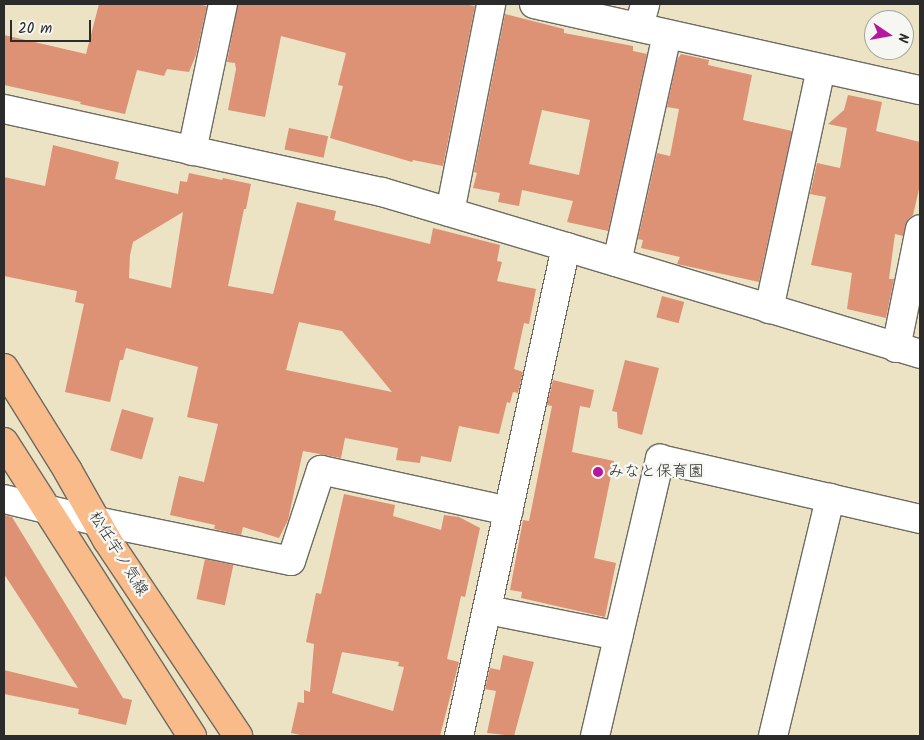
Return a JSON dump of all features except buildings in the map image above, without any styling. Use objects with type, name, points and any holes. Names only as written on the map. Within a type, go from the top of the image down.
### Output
[{"type":"main road","name":"松任宇ノ気線","points":[[4,368],[68,471],[96,521],[238,736]]},
{"type":"main road","points":[[4,442],[192,736]]},
{"type":"street","points":[[192,150],[223,4]]},
{"type":"street","points":[[450,212],[492,4]]},
{"type":"street","points":[[534,4],[642,16],[667,34],[920,90]]},
{"type":"street","points":[[617,262],[667,34]]},
{"type":"street","points":[[769,309],[821,69]]},
{"type":"street","points":[[4,109],[382,192],[908,351],[920,229]]},
{"type":"street","points":[[459,736],[566,247]]},
{"type":"street","points":[[594,736],[660,459],[920,519]]},
{"type":"street","points":[[4,499],[96,521],[291,561],[321,470],[509,511]]},
{"type":"street","points":[[773,736],[830,498]]},
{"type":"street","points":[[488,610],[618,636]]},
{"type":"place","name":"みなと保育園","points":[[598,472]]}]
